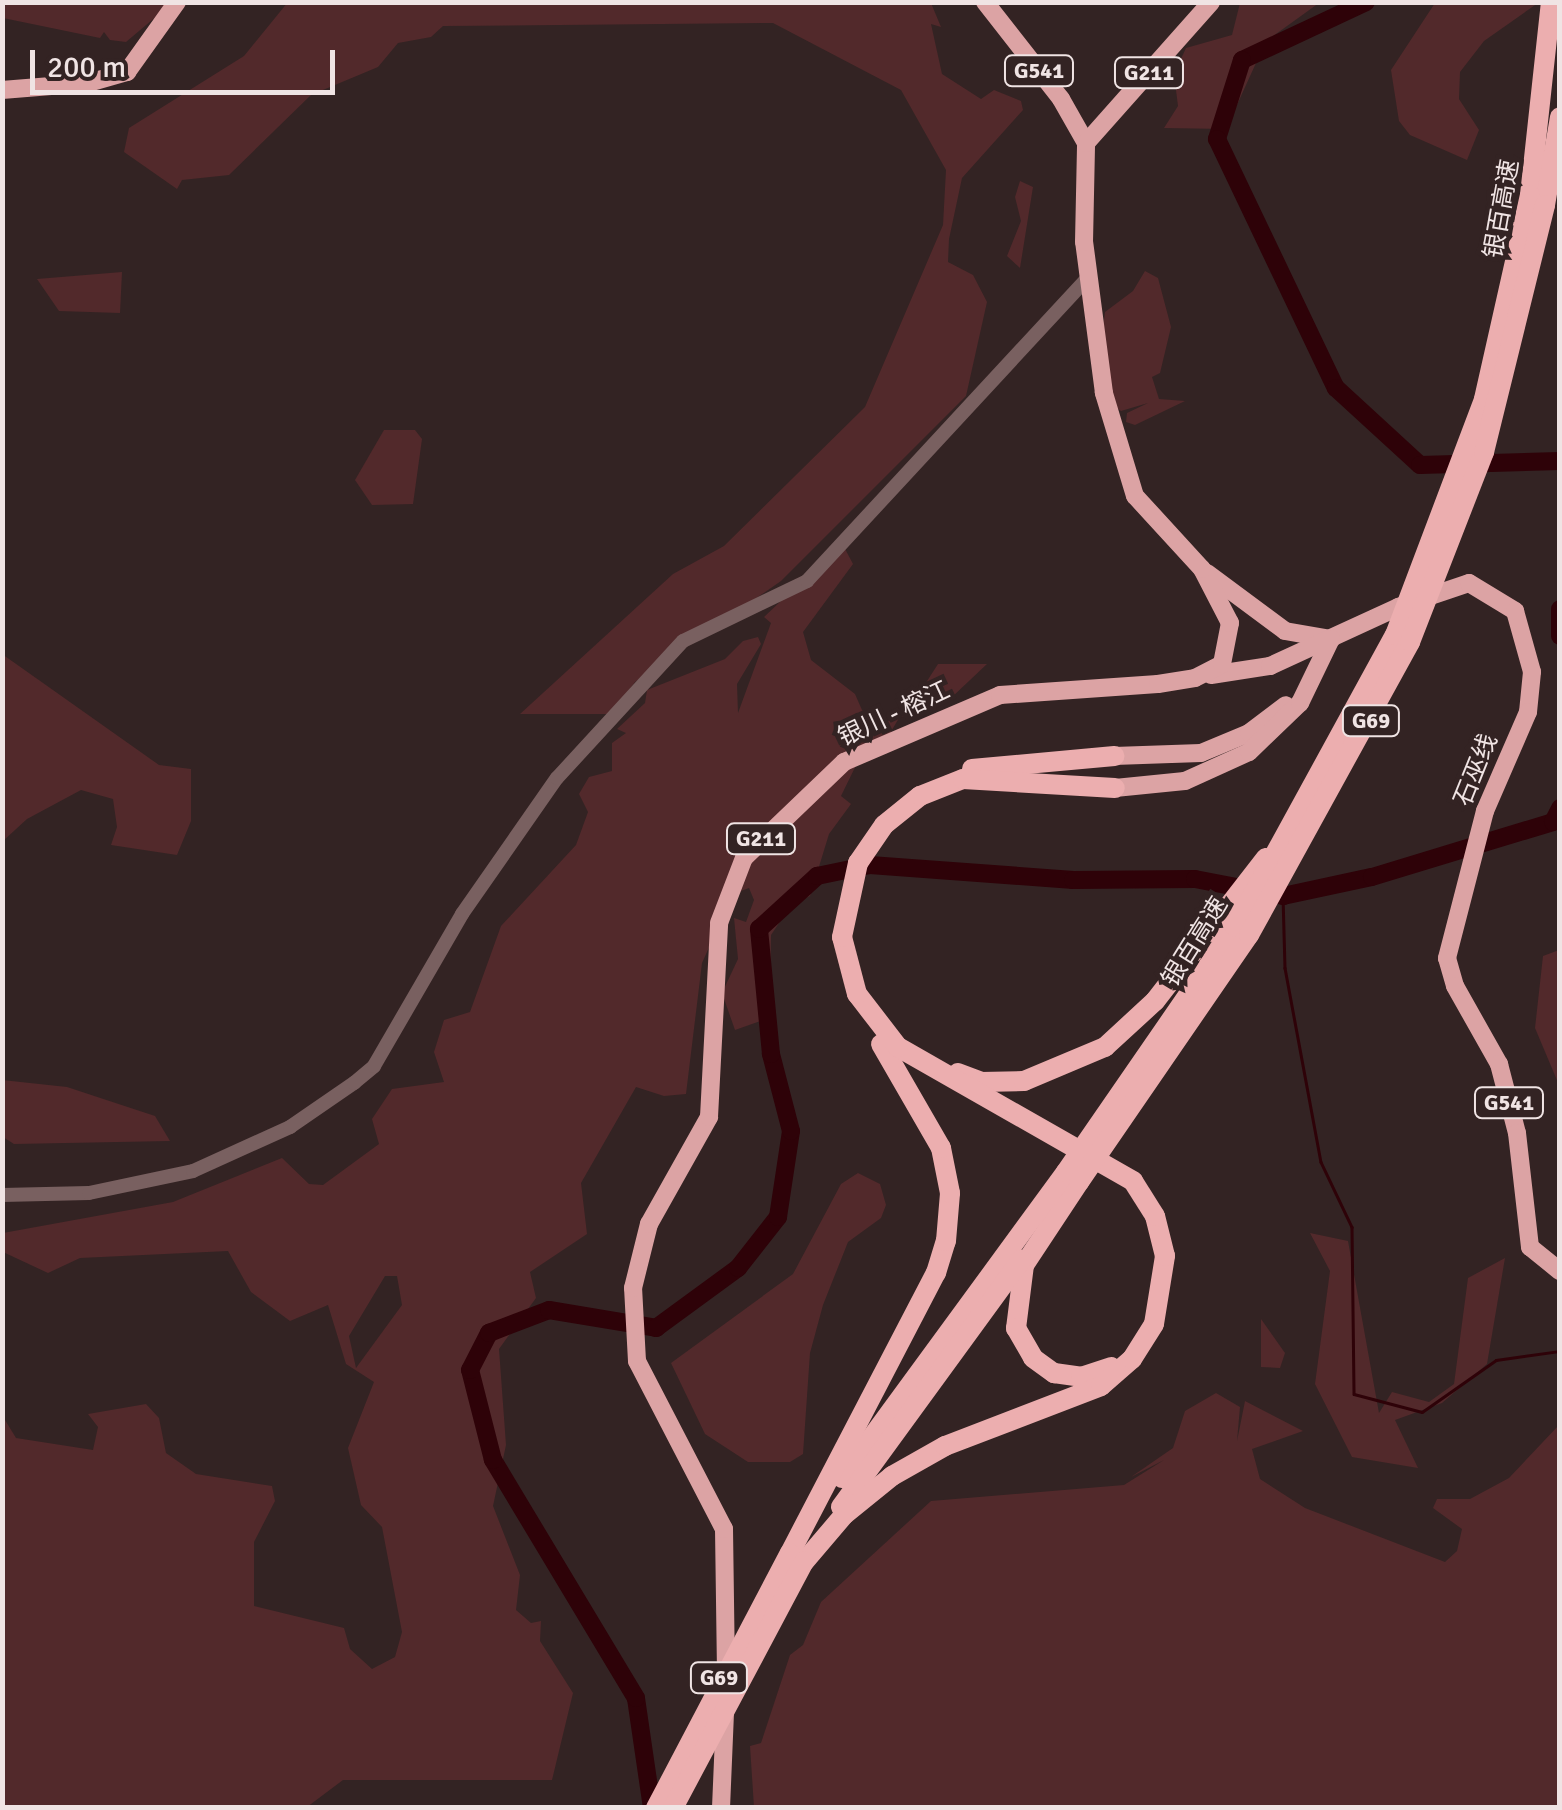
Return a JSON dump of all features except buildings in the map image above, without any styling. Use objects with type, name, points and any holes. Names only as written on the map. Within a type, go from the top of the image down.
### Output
[{"type":"highway","points":[[2,90],[88,83],[127,72],[176,2]]},
{"type":"highway","name":"G541","points":[[985,2],[1061,99],[1086,143]]},
{"type":"highway","name":"G211","points":[[1086,143],[1212,2]]},
{"type":"highway","name":"银百高速","points":[[656,1808],[797,1558],[1249,935],[1402,657],[1484,452],[1538,200],[1551,3]]},
{"type":"highway","name":"银百高速","points":[[1072,1177],[1201,982],[1374,681],[1452,495],[1497,350],[1560,117]]},
{"type":"highway","points":[[1086,143],[1088,277],[1104,393],[1135,496],[1202,569],[1285,631],[1331,639]]},
{"type":"highway","points":[[1195,678],[1222,664],[1230,622],[1202,569]]},
{"type":"highway","name":"石巫线","points":[[1331,639],[1469,584],[1515,611],[1532,672],[1528,712],[1485,812],[1449,932],[1455,986],[1499,1064],[1516,1133],[1530,1248],[1560,1272]]},
{"type":"highway","points":[[797,1558],[936,1273],[946,1241],[950,1192],[941,1148],[843,984],[838,889],[861,847],[889,807],[946,775],[1114,756],[1184,757],[1249,733],[1298,693],[1331,639]]},
{"type":"highway","points":[[861,847],[907,804],[964,780],[1115,788],[1185,782],[1249,752],[1300,702],[1331,639]]},
{"type":"highway","name":"银川 - 榕江","points":[[721,1808],[729,1602],[724,1529],[637,1361],[633,1288],[649,1224],[710,1117],[716,1080],[713,962],[719,923],[744,858],[844,762],[922,724],[1000,695],[1195,678],[1270,666],[1331,639]]},
{"type":"highway","points":[[909,1056],[982,1082],[1006,1084],[1090,1056],[1144,1014],[1300,814]]},
{"type":"highway","points":[[797,1558],[844,1515],[909,1465],[1112,1378],[1148,1336],[1162,1297],[1160,1229],[1133,1180],[909,1056],[878,1028],[856,994],[838,922]]},
{"type":"highway","points":[[881,1044],[990,1114],[1127,1188],[1141,1208],[1156,1257],[1150,1308],[1116,1362],[1080,1378],[1054,1373],[1032,1358],[1015,1319],[1024,1265],[1072,1177]]},
{"type":"highway","name":"银百高速","points":[[673,1808],[797,1558]]},
{"type":"street","points":[[2,1195],[88,1193],[193,1171],[267,1140],[354,1083],[374,1066],[462,914],[570,764],[683,640],[808,581],[1088,277]]},
{"type":"shaded area","points":[[288,2],[931,3],[941,27],[931,24],[942,74],[981,99],[994,90],[1021,101],[1023,110],[962,178],[949,239],[948,262],[973,275],[987,302],[966,396],[781,581],[635,682],[612,714],[520,714],[673,574],[724,546],[865,407],[943,225],[946,170],[901,90],[773,23],[443,26],[431,37],[398,43],[378,67],[311,95],[229,175],[182,180],[177,189],[124,152],[129,128],[244,56]]},
{"type":"shaded area","points":[[3,3],[171,4],[126,42],[110,40],[104,32],[100,38],[3,18]]},
{"type":"shaded area","points":[[1240,3],[1319,3],[1266,41],[1226,129],[1164,128],[1178,106],[1174,74],[1186,48],[1232,35]]},
{"type":"shaded area","points":[[1435,3],[1538,3],[1484,41],[1460,72],[1459,99],[1479,130],[1467,160],[1410,135],[1399,121],[1391,70]]},
{"type":"shaded area","points":[[1020,181],[1033,187],[1020,268],[1007,256],[1021,221],[1015,197]]},
{"type":"shaded area","points":[[1145,271],[1158,278],[1171,327],[1160,373],[1152,377],[1159,399],[1185,401],[1135,425],[1126,422],[1127,413],[1148,403],[1121,411],[1113,405],[1103,327],[1105,312],[1133,291]]},
{"type":"shaded area","points":[[122,272],[120,313],[59,311],[37,279]]},
{"type":"shaded area","points":[[384,430],[415,430],[422,439],[413,504],[372,505],[355,480]]},
{"type":"shaded area","points":[[842,543],[853,564],[803,632],[811,660],[855,694],[862,710],[882,725],[911,706],[938,664],[987,664],[951,698],[899,718],[889,735],[866,745],[841,796],[851,804],[829,834],[810,896],[791,905],[771,935],[770,1001],[761,1013],[766,1019],[735,1030],[722,993],[738,959],[734,918],[746,922],[754,900],[749,888],[733,894],[702,963],[686,1094],[664,1096],[636,1087],[581,1183],[587,1234],[530,1272],[536,1298],[499,1349],[506,1445],[493,1506],[520,1575],[516,1610],[531,1623],[541,1621],[540,1641],[573,1693],[552,1780],[343,1780],[307,1807],[3,1807],[2,1415],[16,1438],[93,1450],[98,1427],[88,1414],[146,1404],[159,1418],[166,1453],[196,1474],[272,1486],[275,1501],[254,1542],[254,1606],[344,1628],[350,1649],[372,1669],[395,1657],[402,1632],[382,1527],[361,1505],[348,1448],[374,1382],[346,1364],[328,1305],[290,1321],[251,1292],[228,1251],[80,1258],[48,1273],[3,1252],[3,1233],[173,1202],[282,1158],[309,1184],[323,1185],[379,1144],[372,1119],[392,1089],[444,1082],[434,1052],[444,1020],[470,1012],[501,926],[576,845],[588,812],[579,794],[589,777],[612,771],[612,743],[626,733],[617,729],[645,703],[647,690],[725,659],[743,641],[758,637],[761,644],[737,684],[738,713],[771,623],[764,617]],"holes":[[[385,1276],[397,1276],[402,1305],[356,1368],[349,1336]]]},
{"type":"shaded area","points":[[2,654],[159,765],[191,769],[191,821],[177,855],[111,845],[117,827],[113,799],[81,790],[27,819],[3,841]]},
{"type":"shaded area","points":[[1559,950],[1559,1085],[1535,1028],[1543,956]]},
{"type":"shaded area","points":[[2,1080],[67,1087],[155,1116],[170,1141],[14,1144],[3,1137]]},
{"type":"shaded area","points":[[858,1173],[880,1184],[886,1205],[881,1218],[848,1242],[823,1305],[810,1353],[803,1454],[790,1462],[748,1462],[705,1434],[671,1363],[793,1274],[841,1184]]},
{"type":"shaded area","points":[[1310,1233],[1348,1241],[1379,1413],[1392,1392],[1429,1402],[1454,1384],[1468,1278],[1505,1258],[1487,1364],[1442,1403],[1395,1420],[1418,1468],[1352,1457],[1315,1384],[1330,1271]]},
{"type":"shaded area","points":[[1261,1319],[1285,1353],[1280,1368],[1261,1367]]},
{"type":"shaded area","points":[[1216,1393],[1240,1407],[1237,1441],[1245,1401],[1303,1431],[1252,1449],[1260,1479],[1305,1508],[1445,1562],[1457,1551],[1462,1529],[1433,1508],[1437,1499],[1470,1499],[1509,1478],[1559,1425],[1559,1807],[754,1807],[750,1746],[761,1743],[790,1655],[803,1645],[821,1602],[931,1501],[1124,1485],[1164,1460],[1131,1477],[1173,1448],[1185,1411]]},
{"type":"waterway","points":[[1366,2],[1242,60],[1217,139],[1336,388],[1420,465],[1560,461]]},
{"type":"waterway","points":[[1560,609],[1560,636]]},
{"type":"waterway","points":[[652,1808],[636,1698],[493,1460],[470,1370],[489,1333],[549,1310],[656,1328],[738,1268],[778,1217],[791,1131],[771,1054],[759,929],[817,876],[870,865],[1073,880],[1195,879],[1283,896],[1372,877],[1553,822],[1560,808]]},
{"type":"waterway","points":[[1283,896],[1285,968],[1321,1162],[1352,1227],[1354,1394],[1422,1412],[1496,1360],[1560,1351]]}]
